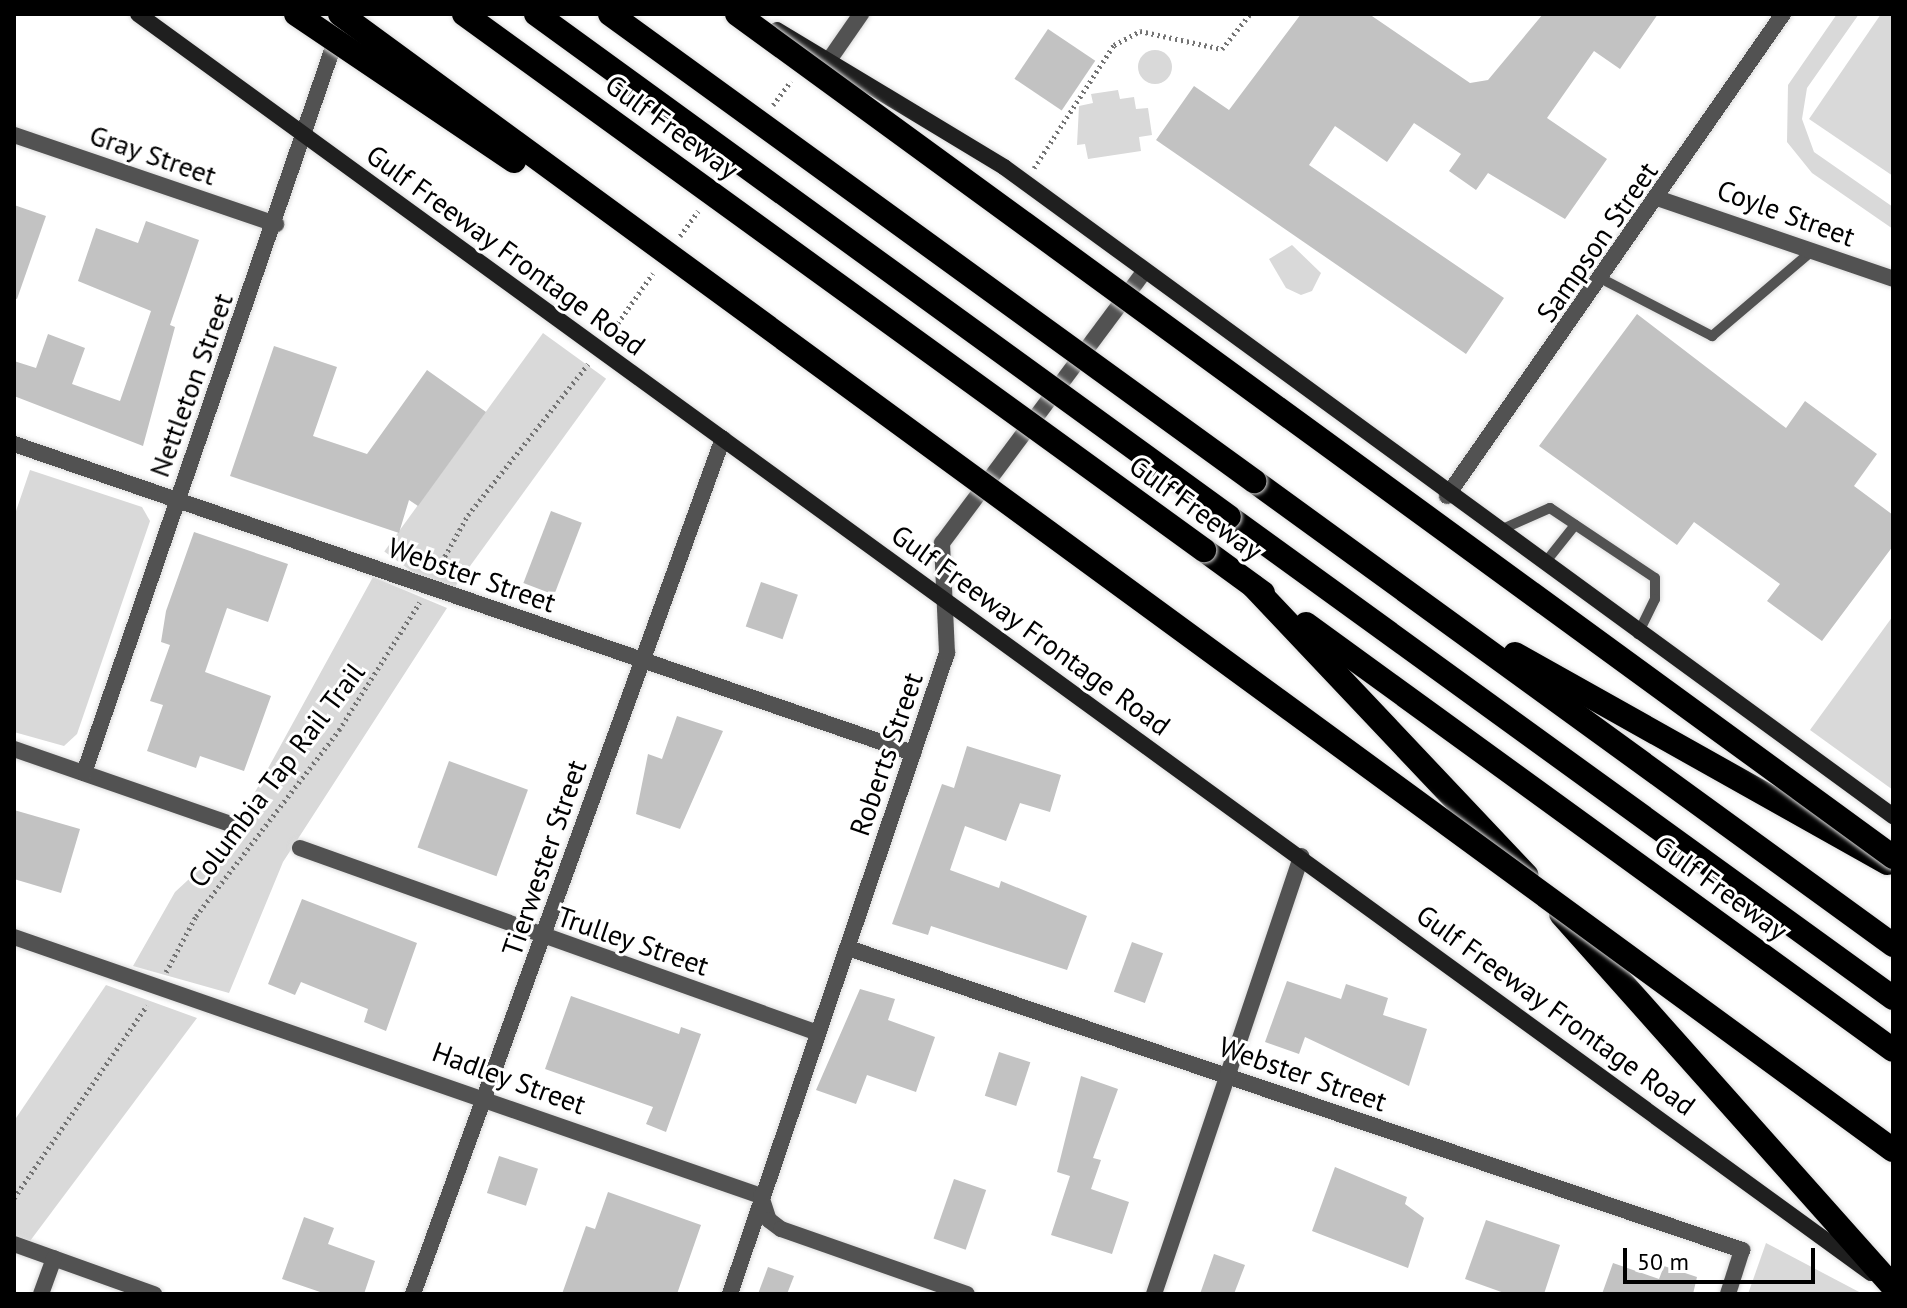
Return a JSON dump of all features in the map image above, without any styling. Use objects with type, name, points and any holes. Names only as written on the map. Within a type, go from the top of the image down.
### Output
[{"type":"highway","points":[[296,14],[845,383]]},
{"type":"highway","points":[[342,14],[1893,1150]]},
{"type":"highway","name":"Gulf Freeway","points":[[464,14],[1893,1050]]},
{"type":"highway","name":"Gulf Freeway","points":[[536,14],[1893,998]]},
{"type":"highway","name":"Gulf Freeway","points":[[610,14],[1893,945]]},
{"type":"highway","points":[[737,14],[1893,857]]},
{"type":"highway","points":[[1253,586],[1456,796],[1893,1288]]},
{"type":"highway","points":[[1409,593],[1893,866]]},
{"type":"main road","name":"Gulf Freeway Frontage Road","points":[[138,14],[1893,1288]]},
{"type":"main road","points":[[752,14],[1024,183],[1496,532],[1893,816]]},
{"type":"street","name":"Nettleton Street","points":[[84,773],[276,224],[342,14]]},
{"type":"street","points":[[827,63],[861,14]]},
{"type":"street","name":"Sampson Street","points":[[1447,496],[1604,280],[1783,14]]},
{"type":"street","name":"Gray Street","points":[[14,135],[276,224]]},
{"type":"street","name":"Coyle Street","points":[[1660,199],[1893,279]]},
{"type":"street","name":"Roberts Street","points":[[730,1294],[815,1032],[848,948],[947,653],[942,543],[1143,273]]},
{"type":"street","name":"Tierwester Street","points":[[413,1294],[470,1124],[487,1097],[639,660],[723,438]]},
{"type":"street","name":"Webster Street","points":[[14,444],[913,753]]},
{"type":"street","points":[[14,749],[228,823]]},
{"type":"street","name":"Trulley Street","points":[[300,848],[815,1032]]},
{"type":"street","points":[[1154,1294],[1301,856]]},
{"type":"street","name":"Hadley Street","points":[[14,937],[487,1097],[761,1196]]},
{"type":"street","name":"Webster Street","points":[[848,948],[1742,1250],[1728,1294]]},
{"type":"street","points":[[761,1196],[769,1220],[781,1229],[967,1294]]},
{"type":"street","points":[[14,1244],[154,1294]]},
{"type":"street","points":[[41,1294],[54,1258]]},
{"type":"lane","points":[[1604,280],[1712,336],[1812,251]]},
{"type":"lane","points":[[1496,532],[1550,508],[1655,578],[1655,599],[1638,634]]},
{"type":"lane","points":[[1543,565],[1575,525]]},
{"type":"path","points":[[1024,183],[1114,45],[1140,31],[1222,49],[1250,14]]},
{"type":"path","points":[[435,573],[468,515],[585,368]]},
{"type":"path","name":"Columbia Tap Rail Trail","points":[[165,973],[196,916],[339,730],[421,601]]},
{"type":"path","points":[[14,1198],[148,1003]]},
{"type":"shaded area","points":[[1837,14],[1859,14],[1807,88],[1802,119],[1814,152],[1893,207],[1893,229],[1812,173],[1787,142],[1788,85]]},
{"type":"shaded area","points":[[1881,14],[1893,14],[1893,176],[1809,119]]},
{"type":"shaded area","points":[[1155,50],[1167,55],[1172,67],[1167,79],[1155,84],[1143,79],[1138,67],[1143,55]]},
{"type":"shaded area","points":[[1118,90],[1120,99],[1134,97],[1136,109],[1148,108],[1152,135],[1139,137],[1141,151],[1088,159],[1085,144],[1077,145],[1079,106],[1093,103],[1091,94]]},
{"type":"shaded area","points":[[1292,245],[1321,273],[1312,291],[1301,295],[1286,288],[1269,259]]},
{"type":"shaded area","points":[[543,333],[606,379],[447,597],[384,551]]},
{"type":"shaded area","points":[[30,470],[142,507],[150,521],[77,734],[64,746],[14,732],[14,517]]},
{"type":"shaded area","points":[[373,577],[447,608],[283,862],[229,993],[133,966],[175,892],[226,845]]},
{"type":"shaded area","points":[[1893,616],[1893,790],[1810,730]]},
{"type":"shaded area","points":[[106,985],[197,1018],[30,1241],[14,1235],[14,1121]]},
{"type":"shaded area","points":[[1766,1243],[1863,1294],[1748,1294]]},
{"type":"building","points":[[1301,14],[1369,14],[1470,83],[1488,80],[1543,14],[1658,14],[1620,69],[1594,51],[1547,118],[1607,159],[1565,219],[1488,173],[1476,190],[1449,171],[1461,154],[1414,123],[1387,162],[1335,126],[1309,165],[1504,298],[1466,354],[1156,140],[1194,86],[1229,110]]},
{"type":"building","points":[[1048,29],[1095,61],[1062,111],[1014,79]]},
{"type":"building","points":[[14,205],[46,216],[17,299],[14,298]]},
{"type":"building","points":[[146,221],[199,240],[170,325],[175,327],[143,446],[14,396],[14,361],[36,368],[48,334],[85,348],[72,384],[120,401],[151,311],[78,281],[96,228],[138,243]]},
{"type":"building","points":[[1637,314],[1786,428],[1805,401],[1877,454],[1854,486],[1893,515],[1893,546],[1822,641],[1767,601],[1780,584],[1694,522],[1677,545],[1539,446]]},
{"type":"building","points":[[274,346],[337,367],[313,436],[367,454],[427,370],[486,412],[418,506],[409,500],[399,533],[230,476]]},
{"type":"building","points":[[551,511],[582,523],[554,595],[523,583]]},
{"type":"building","points":[[194,532],[288,564],[268,622],[227,608],[205,672],[271,696],[244,771],[200,756],[196,768],[147,751],[163,705],[150,701],[170,645],[161,642],[166,611]]},
{"type":"building","points":[[761,582],[798,595],[783,639],[746,626]]},
{"type":"building","points":[[677,716],[723,731],[680,829],[636,814],[648,754],[662,759]]},
{"type":"building","points":[[967,746],[1061,775],[1050,812],[1020,803],[1006,841],[965,826],[950,870],[999,888],[1001,881],[1087,916],[1067,970],[931,926],[928,935],[892,924],[942,784],[954,788]]},
{"type":"building","points":[[449,761],[528,790],[496,876],[418,847]]},
{"type":"building","points":[[14,810],[80,829],[61,893],[14,879]]},
{"type":"building","points":[[302,899],[417,943],[386,1031],[364,1022],[368,1009],[301,982],[295,995],[268,984]]},
{"type":"building","points":[[1132,942],[1163,953],[1145,1003],[1114,992]]},
{"type":"building","points":[[1287,981],[1341,999],[1346,984],[1388,998],[1383,1015],[1427,1029],[1409,1086],[1305,1037],[1299,1054],[1265,1042]]},
{"type":"building","points":[[860,989],[895,999],[888,1020],[935,1037],[916,1092],[867,1075],[856,1104],[816,1090]]},
{"type":"building","points":[[571,996],[679,1034],[681,1027],[701,1034],[666,1132],[646,1124],[653,1107],[545,1069]]},
{"type":"building","points":[[999,1052],[1030,1062],[1016,1106],[985,1096]]},
{"type":"building","points":[[1081,1076],[1118,1089],[1093,1158],[1101,1160],[1091,1189],[1129,1202],[1112,1254],[1051,1235],[1070,1176],[1057,1172]]},
{"type":"building","points":[[499,1156],[538,1169],[526,1206],[487,1193]]},
{"type":"building","points":[[1335,1167],[1407,1197],[1405,1204],[1424,1218],[1408,1268],[1312,1231]]},
{"type":"building","points":[[954,1179],[986,1190],[966,1250],[933,1239]]},
{"type":"building","points":[[608,1192],[701,1225],[677,1294],[562,1294],[586,1226],[595,1229]]},
{"type":"building","points":[[304,1217],[334,1228],[328,1244],[375,1261],[364,1294],[326,1294],[282,1279]]},
{"type":"building","points":[[1486,1220],[1560,1245],[1544,1294],[1507,1294],[1465,1279]]},
{"type":"building","points":[[1214,1254],[1245,1265],[1234,1294],[1200,1294]]},
{"type":"building","points":[[1613,1263],[1659,1279],[1664,1266],[1697,1277],[1693,1294],[1602,1294]]},
{"type":"building","points":[[768,1267],[794,1276],[787,1294],[758,1294]]}]
